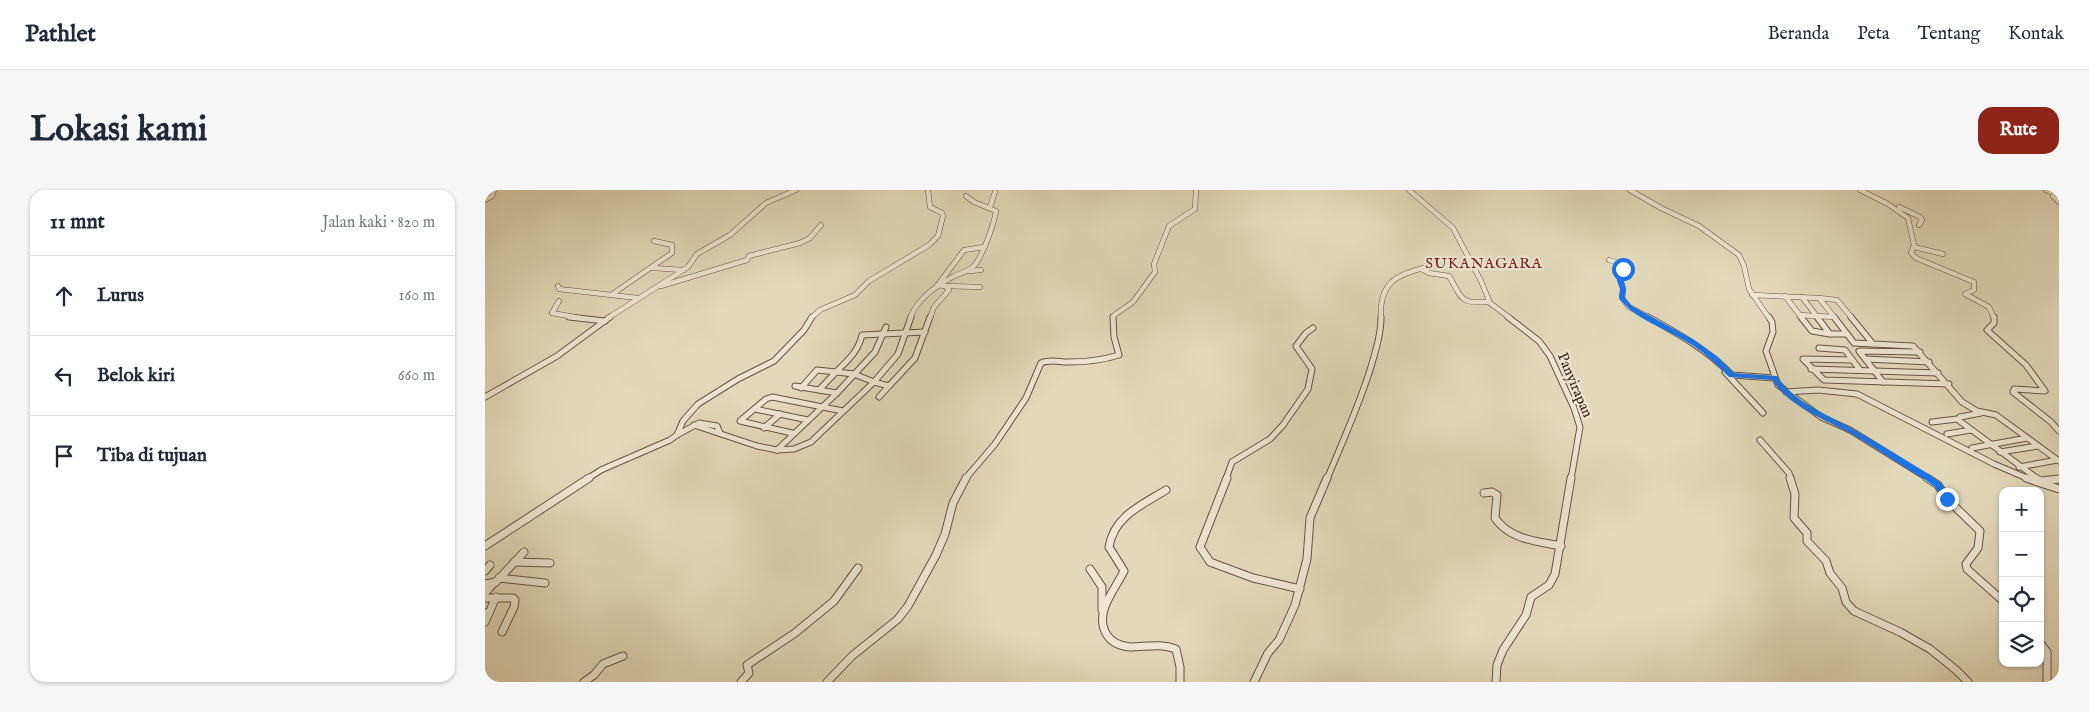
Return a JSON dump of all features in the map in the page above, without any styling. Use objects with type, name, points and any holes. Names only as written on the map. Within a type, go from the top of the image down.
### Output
[{"type":"street","points":[[485,200],[491,197],[494,190]]},
{"type":"street","points":[[485,397],[557,356],[638,298],[683,270],[691,264],[697,254],[730,235],[766,203],[796,190]]},
{"type":"street","points":[[677,435],[683,421],[698,404],[738,379],[774,362],[820,310],[855,296],[869,281],[929,245],[938,236],[943,216],[930,206],[928,190]]},
{"type":"street","points":[[827,682],[852,656],[898,619],[908,606],[936,555],[945,534],[953,503],[964,481],[995,444],[1026,398],[1041,363],[1046,361],[1067,362],[1103,359],[1119,355],[1114,337],[1115,326],[1113,316],[1133,302],[1155,272],[1154,264],[1169,226],[1195,209],[1196,190]]},
{"type":"street","points":[[1254,682],[1268,653],[1279,640],[1301,589],[1307,559],[1310,518],[1365,389],[1381,328],[1379,304],[1389,285],[1405,272],[1424,268],[1429,273],[1449,276],[1463,300],[1471,303],[1489,302],[1481,281],[1453,228],[1409,190]]},
{"type":"street","points":[[1630,190],[1661,208],[1694,223],[1734,251],[1744,266],[1747,283],[1752,295],[1772,322],[1773,332],[1766,351],[1778,385],[1821,417],[1850,430],[1938,485],[1947,498],[1980,531],[1980,546],[1968,560],[1966,564],[1967,569],[1999,597]]},
{"type":"street","points":[[1860,190],[1920,217],[1922,220],[1919,225]]},
{"type":"street","points":[[2046,190],[2058,194]]},
{"type":"street","points":[[990,207],[995,192]]},
{"type":"street","points":[[2058,194],[2053,196],[2059,202]]},
{"type":"street","points":[[937,285],[973,267],[995,221],[996,211],[974,202],[967,196]]},
{"type":"street","points":[[1879,199],[1908,218],[1914,247],[1911,253],[1919,260],[1974,282],[1974,290],[1965,294],[1984,303],[1992,311],[1994,323],[1987,330],[2026,365],[2045,390],[2043,392],[2015,389],[2013,392],[2059,431]]},
{"type":"street","points":[[654,288],[747,260],[749,256],[800,243],[810,238],[821,225]]},
{"type":"street","points":[[611,295],[653,268],[671,253],[672,245],[654,241]]},
{"type":"street","points":[[485,546],[601,470],[651,449],[694,425],[741,442],[777,450],[794,449],[811,442],[874,382],[897,354],[917,306],[952,268],[964,250],[984,247]]},
{"type":"street","points":[[1914,247],[1943,254]]},
{"type":"street","points":[[1609,260],[1625,266],[1619,277],[1623,289],[1622,298],[1625,304],[1692,341],[1719,362],[1729,377],[1749,395],[1763,413]]},
{"type":"street","points":[[653,268],[683,270]]},
{"type":"street","points":[[952,268],[960,274]]},
{"type":"street","points":[[967,271],[981,270]]},
{"type":"street","points":[[937,285],[980,287]]},
{"type":"street","points":[[558,286],[559,289],[638,298]]},
{"type":"street","points":[[879,397],[915,358],[934,307],[949,290],[945,286]]},
{"type":"street","points":[[1752,295],[1837,300],[1873,344]]},
{"type":"street","points":[[1785,296],[1813,332],[1847,334]]},
{"type":"street","points":[[1802,297],[1830,334]]},
{"type":"street","points":[[1819,298],[1854,343],[1912,345],[1949,384],[1962,402],[1983,413],[1994,414],[2058,461]]},
{"type":"street","points":[[559,301],[552,313],[568,317],[605,321]]},
{"type":"street","name":"Panyirapan","points":[[1489,302],[1539,341],[1551,356],[1579,424],[1561,546],[1554,577],[1549,585],[1531,597],[1526,615],[1503,650],[1497,665],[1496,682]]},
{"type":"street","points":[[1799,315],[1834,317]]},
{"type":"street","points":[[1301,589],[1253,578],[1210,562],[1200,547],[1218,504],[1231,462],[1274,435],[1299,405],[1308,389],[1312,369],[1296,346],[1306,333],[1313,328]]},
{"type":"street","points":[[777,450],[837,393],[875,352],[886,330]]},
{"type":"street","points":[[819,390],[855,353],[859,347],[861,336],[886,330],[925,332]]},
{"type":"street","points":[[1819,348],[1843,350],[1860,370]]},
{"type":"street","points":[[1883,382],[1859,351],[1920,352]]},
{"type":"street","points":[[1852,360],[1804,358],[1811,369],[1824,380],[1949,384]]},
{"type":"street","points":[[1865,359],[1929,362]]},
{"type":"street","points":[[1811,369],[1938,373]]},
{"type":"street","points":[[837,393],[798,387],[817,370],[854,374],[889,386]]},
{"type":"street","points":[[1725,370],[1737,376],[1754,375],[1774,378]]},
{"type":"street","points":[[1786,392],[1818,390],[1857,394],[1994,464],[2035,482],[2059,489]]},
{"type":"street","points":[[793,434],[740,422],[766,399],[773,397],[843,412]]},
{"type":"street","points":[[755,409],[808,420]]},
{"type":"street","points":[[1961,418],[1983,413]]},
{"type":"street","points":[[764,428],[780,414]]},
{"type":"street","points":[[1932,422],[1954,418],[2039,480],[2059,478]]},
{"type":"street","points":[[1947,434],[1971,430]]},
{"type":"street","points":[[1972,448],[2027,438]]},
{"type":"street","points":[[1760,440],[1789,474],[1795,494],[1794,518],[1807,534],[1807,541],[1825,561],[1830,573],[1842,588],[1848,606],[1854,611],[1920,643],[1947,662],[1968,682]]},
{"type":"street","points":[[2000,452],[2038,446]]},
{"type":"street","points":[[2019,467],[2058,461]]},
{"type":"street","points":[[1102,615],[1109,598],[1125,571],[1109,547],[1112,533],[1121,519],[1127,514],[1166,490]]},
{"type":"street","points":[[1484,493],[1492,492],[1497,495],[1495,518],[1502,528],[1516,536],[1561,546]]},
{"type":"street","points":[[485,593],[524,552]]},
{"type":"street","points":[[515,562],[550,563]]},
{"type":"street","points":[[741,682],[750,671],[746,668],[747,665],[797,632],[834,601],[858,568]]},
{"type":"street","points":[[1090,569],[1103,587],[1102,615],[1106,634],[1111,641],[1132,648],[1164,644],[1176,649],[1180,667],[1180,682]]},
{"type":"street","points":[[485,584],[497,580],[545,583]]},
{"type":"street","points":[[485,622],[487,613],[496,597]]},
{"type":"street","points":[[485,598],[513,598],[515,600],[514,607],[502,632]]},
{"type":"street","points":[[2044,648],[2047,652],[2047,682]]},
{"type":"street","points":[[584,682],[594,676],[603,664],[623,656]]},
{"type":"district","name":"SUKANAGARA","points":[[1484,263]]},
{"type":"route","points":[[1623,269],[1619,277],[1623,289],[1622,298],[1629,307],[1692,341],[1716,359],[1732,375],[1757,375],[1774,378],[1781,388],[1821,417],[1850,430],[1927,477],[1938,485],[1947,499]]}]
